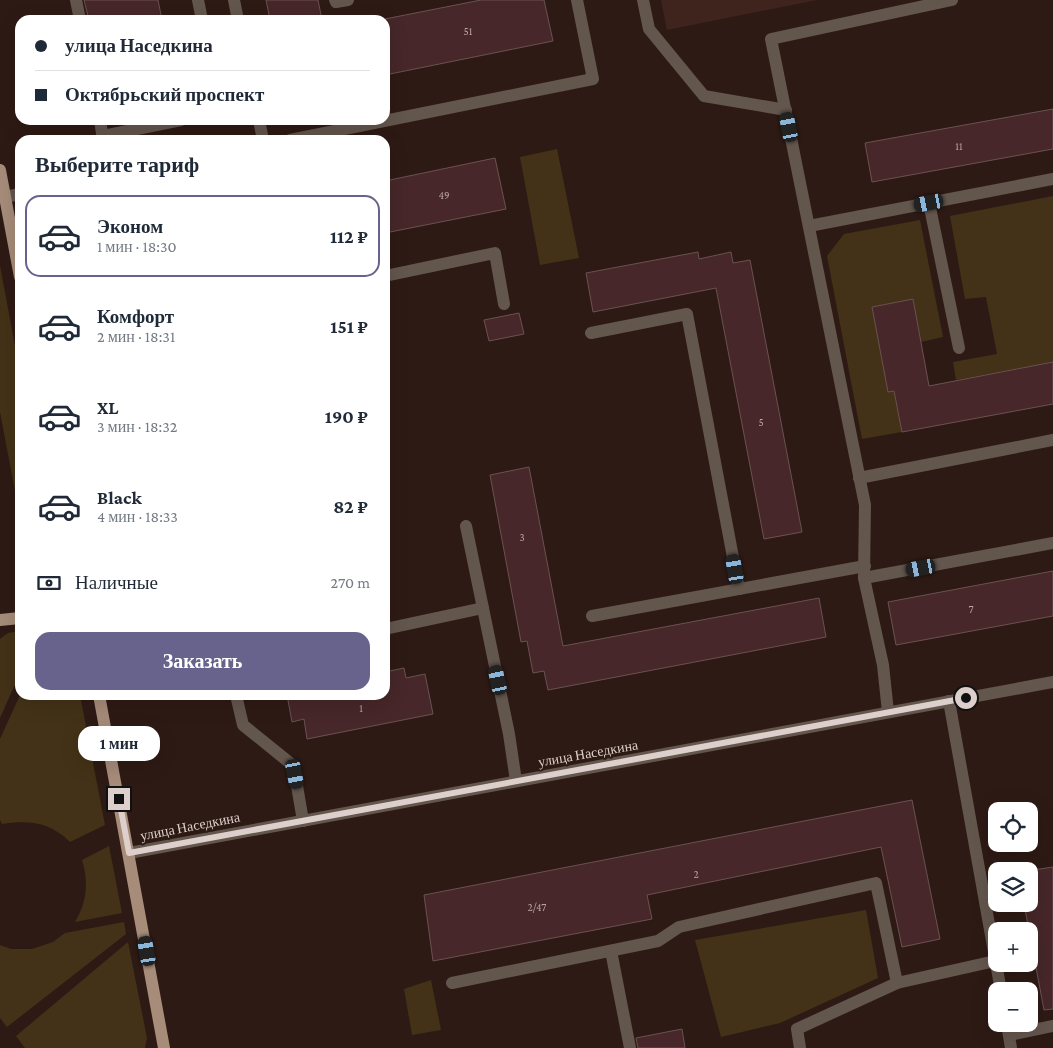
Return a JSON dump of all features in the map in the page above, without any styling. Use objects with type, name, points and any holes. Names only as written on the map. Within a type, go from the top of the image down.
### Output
[{"type":"main road","points":[[0,170],[15,250]]},
{"type":"main road","points":[[0,620],[15,618]]},
{"type":"main road","points":[[100,700],[164,1048]]},
{"type":"street","points":[[76,0],[79,15]]},
{"type":"street","points":[[198,0],[201,15]]},
{"type":"street","points":[[234,0],[237,15]]},
{"type":"street","points":[[335,0],[336,2],[348,0]]},
{"type":"street","points":[[390,120],[593,79],[577,0]]},
{"type":"street","points":[[643,0],[648,29],[704,96],[786,110]]},
{"type":"street","points":[[888,712],[883,665],[865,572],[865,505],[771,39],[952,0]]},
{"type":"street","points":[[116,135],[159,125]]},
{"type":"street","points":[[315,135],[365,125]]},
{"type":"street","points":[[809,226],[1053,179]]},
{"type":"street","points":[[5,197],[15,195]]},
{"type":"street","points":[[929,203],[959,348]]},
{"type":"street","points":[[390,275],[495,253],[504,304]]},
{"type":"street","points":[[592,333],[687,314],[739,589]]},
{"type":"street","points":[[860,478],[1053,440]]},
{"type":"street","points":[[466,526],[509,734],[516,781]]},
{"type":"street","points":[[592,616],[739,589],[1053,543]]},
{"type":"street","points":[[390,628],[483,608]]},
{"type":"street","name":"улица Наседкина","points":[[129,853],[1053,682]]},
{"type":"street","points":[[237,700],[243,725],[290,763],[295,774],[303,821]]},
{"type":"street","points":[[949,701],[988,922]]},
{"type":"street","points":[[452,983],[658,941],[679,927],[876,883],[897,982]]},
{"type":"street","points":[[611,951],[630,1048]]},
{"type":"street","points":[[800,1048],[797,1029],[897,982],[988,962]]},
{"type":"street","points":[[1038,1027],[1053,1026]]},
{"type":"street","points":[[1009,1032],[1012,1048]]},
{"type":"shaded area","points":[[661,0],[817,0],[667,30]]},
{"type":"shaded area","points":[[557,149],[579,258],[540,265],[520,157]]},
{"type":"shaded area","points":[[1053,196],[1053,362],[956,380],[953,362],[997,354],[986,297],[965,299],[950,216]]},
{"type":"shaded area","points":[[920,220],[943,337],[921,342],[913,299],[872,307],[888,392],[894,391],[902,432],[862,439],[827,256],[844,234]]},
{"type":"shaded area","points":[[0,266],[15,346],[15,491],[0,412]]},
{"type":"shaded area","points":[[15,632],[15,684],[0,718],[0,639],[8,633]]},
{"type":"shaded area","points":[[18,700],[81,700],[105,825],[70,842],[47,826],[21,822],[2,824],[0,820],[0,739]]},
{"type":"shaded area","points":[[109,846],[122,913],[75,922],[86,892],[86,876],[82,860]]},
{"type":"shaded area","points":[[866,910],[878,978],[780,1023],[721,1037],[695,940]]},
{"type":"shaded area","points":[[124,922],[126,934],[7,1027],[0,1018],[0,945],[11,949],[32,949],[53,942],[65,933]]},
{"type":"shaded area","points":[[128,942],[147,1038],[145,1048],[25,1048],[16,1036]]},
{"type":"shaded area","points":[[431,980],[441,1030],[412,1035],[404,989]]},
{"type":"building","points":[[84,0],[158,0],[161,15],[88,15]]},
{"type":"building","points":[[266,0],[318,0],[321,15],[269,15]]},
{"type":"building","points":[[481,0],[544,0],[553,41],[390,74],[390,18]]},
{"type":"building","points":[[1053,109],[1053,149],[872,182],[865,143]]},
{"type":"building","points":[[495,158],[506,209],[390,232],[390,180]]},
{"type":"building","points":[[698,252],[699,259],[731,252],[733,263],[750,260],[802,532],[764,539],[716,288],[593,312],[586,273]]},
{"type":"building","points":[[913,299],[929,386],[1053,362],[1053,404],[902,432],[894,391],[888,392],[872,307]]},
{"type":"building","points":[[519,313],[524,334],[489,341],[484,320]]},
{"type":"building","points":[[529,467],[563,646],[819,598],[826,637],[548,690],[544,671],[533,673],[527,641],[521,642],[490,475]]},
{"type":"building","points":[[1053,571],[1053,616],[896,645],[888,602]]},
{"type":"building","points":[[404,668],[406,678],[425,674],[433,714],[307,739],[304,719],[292,722],[288,700],[390,700],[390,671]]},
{"type":"building","points":[[912,800],[940,939],[902,947],[881,847],[647,895],[652,919],[433,961],[424,895]]},
{"type":"building","points":[[1053,867],[1053,1009],[1044,1010],[1037,972],[1038,922],[1027,922],[1026,912],[1038,912],[1038,869]]},
{"type":"building","points":[[682,1029],[685,1048],[638,1048],[636,1038]]},
{"type":"route","points":[[119,799],[129,853],[966,698]]}]
